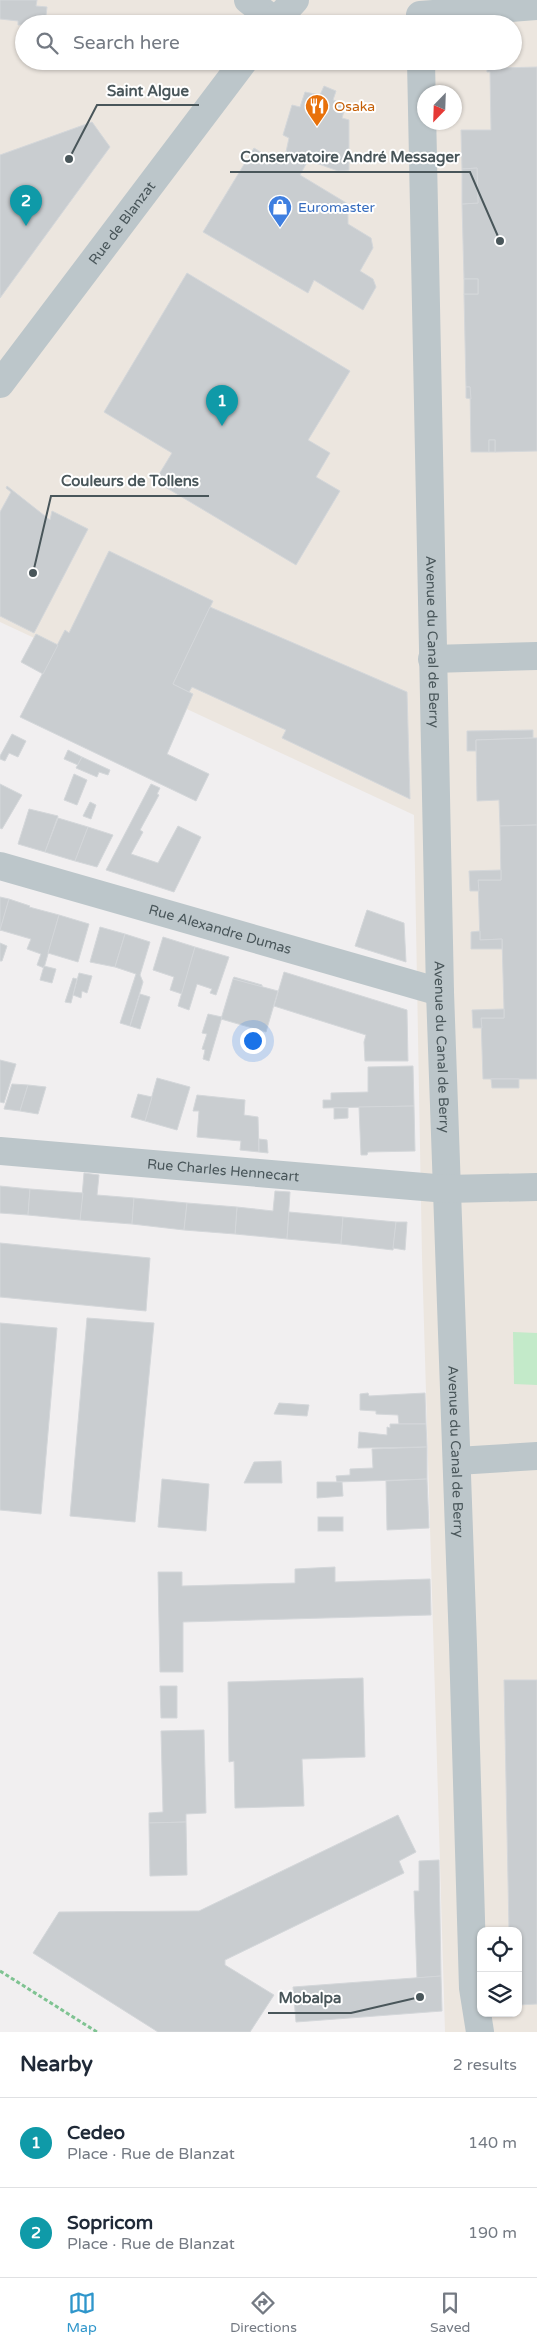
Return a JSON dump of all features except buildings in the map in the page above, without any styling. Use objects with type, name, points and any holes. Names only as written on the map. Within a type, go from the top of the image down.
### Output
[{"type":"street","points":[[248,0],[266,15]]},
{"type":"street","points":[[281,15],[295,0]]},
{"type":"street","points":[[421,13],[537,6]]},
{"type":"street","name":"Rue de Blanzat","points":[[0,384],[237,70]]},
{"type":"street","name":"Avenue du Canal de Berry","points":[[421,70],[440,992],[473,1988],[480,2032]]},
{"type":"street","points":[[432,659],[537,656]]},
{"type":"street","name":"Rue Alexandre Dumas","points":[[0,866],[440,992]]},
{"type":"street","name":"Rue Charles Hennecart","points":[[0,1151],[447,1189],[537,1187]]},
{"type":"street","points":[[457,1461],[537,1456]]},
{"type":"path","points":[[0,1971],[97,2032]]},
{"type":"shaded area","points":[[0,0],[537,0],[537,2032],[445,2032],[422,1257],[414,815],[0,622]]},
{"type":"green space","points":[[513,1332],[537,1333],[537,1385],[514,1384]]},
{"type":"place","name":"Osaka","points":[[317,127]]},
{"type":"place","name":"Saint Algue","points":[[69,159]]},
{"type":"place","name":"Sopricom","points":[[26,226]]},
{"type":"place","name":"Euromaster","points":[[280,228]]},
{"type":"place","name":"Conservatoire André Messager","points":[[500,241]]},
{"type":"place","name":"Cedeo","points":[[222,426]]},
{"type":"place","name":"Couleurs de Tollens","points":[[33,573]]},
{"type":"place","name":"Mobalpa","points":[[420,1997]]}]
